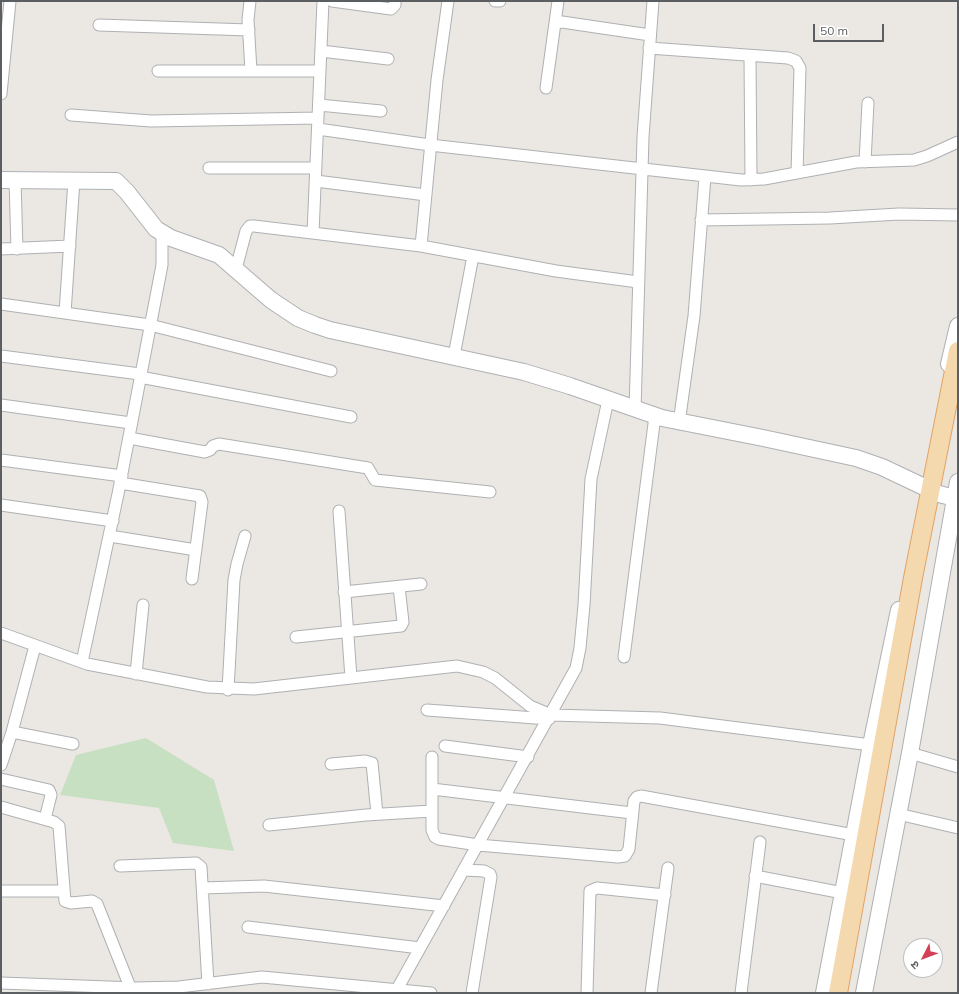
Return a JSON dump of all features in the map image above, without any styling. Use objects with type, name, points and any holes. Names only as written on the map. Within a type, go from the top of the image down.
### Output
[{"type":"main road","points":[[8,180],[116,181],[127,192],[150,224],[162,234],[219,256],[286,311],[315,325],[330,330],[454,356],[547,378],[635,410],[679,422],[725,430],[856,458],[882,467],[945,496]]},
{"type":"main road","points":[[838,993],[945,496],[939,403],[958,326]]},
{"type":"main road","points":[[848,993],[945,496],[958,351]]},
{"type":"main road","points":[[864,993],[910,752],[958,395]]},
{"type":"main road","points":[[824,993],[871,745],[945,496]]},
{"type":"street","points":[[1,94],[4,30],[10,1]]},
{"type":"street","points":[[250,1],[249,30],[251,71]]},
{"type":"street","points":[[313,233],[323,1]]},
{"type":"street","points":[[332,1],[373,4],[391,9],[395,5],[395,1]]},
{"type":"street","points":[[421,246],[437,80],[448,1]]},
{"type":"street","points":[[495,1],[500,1]]},
{"type":"street","points":[[546,88],[558,1]]},
{"type":"street","points":[[635,410],[642,168],[653,1]]},
{"type":"street","points":[[555,23],[562,22],[650,35]]},
{"type":"street","points":[[99,25],[249,30]]},
{"type":"street","points":[[649,48],[793,59],[799,64],[797,173]]},
{"type":"street","points":[[321,51],[388,59]]},
{"type":"street","points":[[750,56],[751,180]]},
{"type":"street","points":[[158,71],[320,71]]},
{"type":"street","points":[[865,162],[868,103]]},
{"type":"street","points":[[319,105],[381,111]]},
{"type":"street","points":[[71,115],[151,120],[318,124],[430,145],[642,168],[726,180],[751,180],[865,162],[921,159],[958,142]]},
{"type":"street","points":[[209,168],[316,168]]},
{"type":"street","points":[[679,422],[694,316],[705,177]]},
{"type":"street","points":[[8,180],[17,249]]},
{"type":"street","points":[[65,313],[74,180]]},
{"type":"street","points":[[316,181],[426,195]]},
{"type":"street","points":[[702,220],[830,218],[899,214],[958,215]]},
{"type":"street","points":[[236,269],[246,231],[250,226],[421,246],[556,271],[638,282]]},
{"type":"street","points":[[82,662],[110,536],[162,265],[162,234]]},
{"type":"street","points":[[1,249],[70,246]]},
{"type":"street","points":[[454,356],[473,256]]},
{"type":"street","points":[[1,304],[150,325],[331,372]]},
{"type":"street","points":[[1,356],[140,375],[351,417]]},
{"type":"street","points":[[396,991],[550,717],[572,676],[578,660],[584,605],[591,479],[608,400]]},
{"type":"street","points":[[1,405],[131,423]]},
{"type":"street","points":[[624,657],[655,416]]},
{"type":"street","points":[[129,438],[206,452],[213,446],[219,444],[368,468],[375,480],[490,492]]},
{"type":"street","points":[[1,460],[121,479],[200,496],[202,502],[192,579]]},
{"type":"street","points":[[1,505],[113,521]]},
{"type":"street","points":[[339,511],[351,678]]},
{"type":"street","points":[[110,536],[196,550]]},
{"type":"street","points":[[228,690],[234,580],[245,536]]},
{"type":"street","points":[[344,592],[421,584]]},
{"type":"street","points":[[296,637],[401,626],[403,622],[399,587]]},
{"type":"street","points":[[136,674],[143,605]]},
{"type":"street","points":[[1,633],[82,662],[184,684],[228,690],[254,689],[441,667],[457,666],[471,668],[494,678],[530,706],[550,717]]},
{"type":"street","points":[[1,765],[12,732],[35,646]]},
{"type":"street","points":[[427,710],[550,717],[660,718],[871,745]]},
{"type":"street","points":[[12,732],[73,744]]},
{"type":"street","points":[[445,746],[528,757]]},
{"type":"street","points":[[910,752],[958,767]]},
{"type":"street","points":[[432,757],[432,830],[435,837],[478,845],[618,857],[625,856],[629,849],[634,801],[637,797],[641,796],[854,835]]},
{"type":"street","points":[[331,764],[365,760],[372,764],[377,814]]},
{"type":"street","points":[[1,779],[49,790],[51,796],[45,819]]},
{"type":"street","points":[[432,789],[632,813]]},
{"type":"street","points":[[1,807],[57,823],[60,829],[63,891],[65,901],[68,903],[92,901],[97,904],[137,989]]},
{"type":"street","points":[[269,825],[377,814],[432,811]]},
{"type":"street","points":[[898,814],[958,828]]},
{"type":"street","points":[[741,993],[760,842]]},
{"type":"street","points":[[120,866],[196,863],[201,867],[208,984]]},
{"type":"street","points":[[651,993],[668,868]]},
{"type":"street","points":[[464,870],[484,871],[490,874],[491,877],[472,993]]},
{"type":"street","points":[[755,876],[843,893]]},
{"type":"street","points":[[203,888],[264,886],[444,906]]},
{"type":"street","points":[[587,993],[590,891],[597,888],[665,895]]},
{"type":"street","points":[[1,891],[63,891]]},
{"type":"street","points":[[248,927],[420,948]]},
{"type":"street","points":[[1,983],[137,989],[208,984],[262,977],[396,991],[431,993]]},
{"type":"green space","points":[[146,738],[214,780],[234,851],[173,843],[159,808],[60,795],[76,755]]}]
